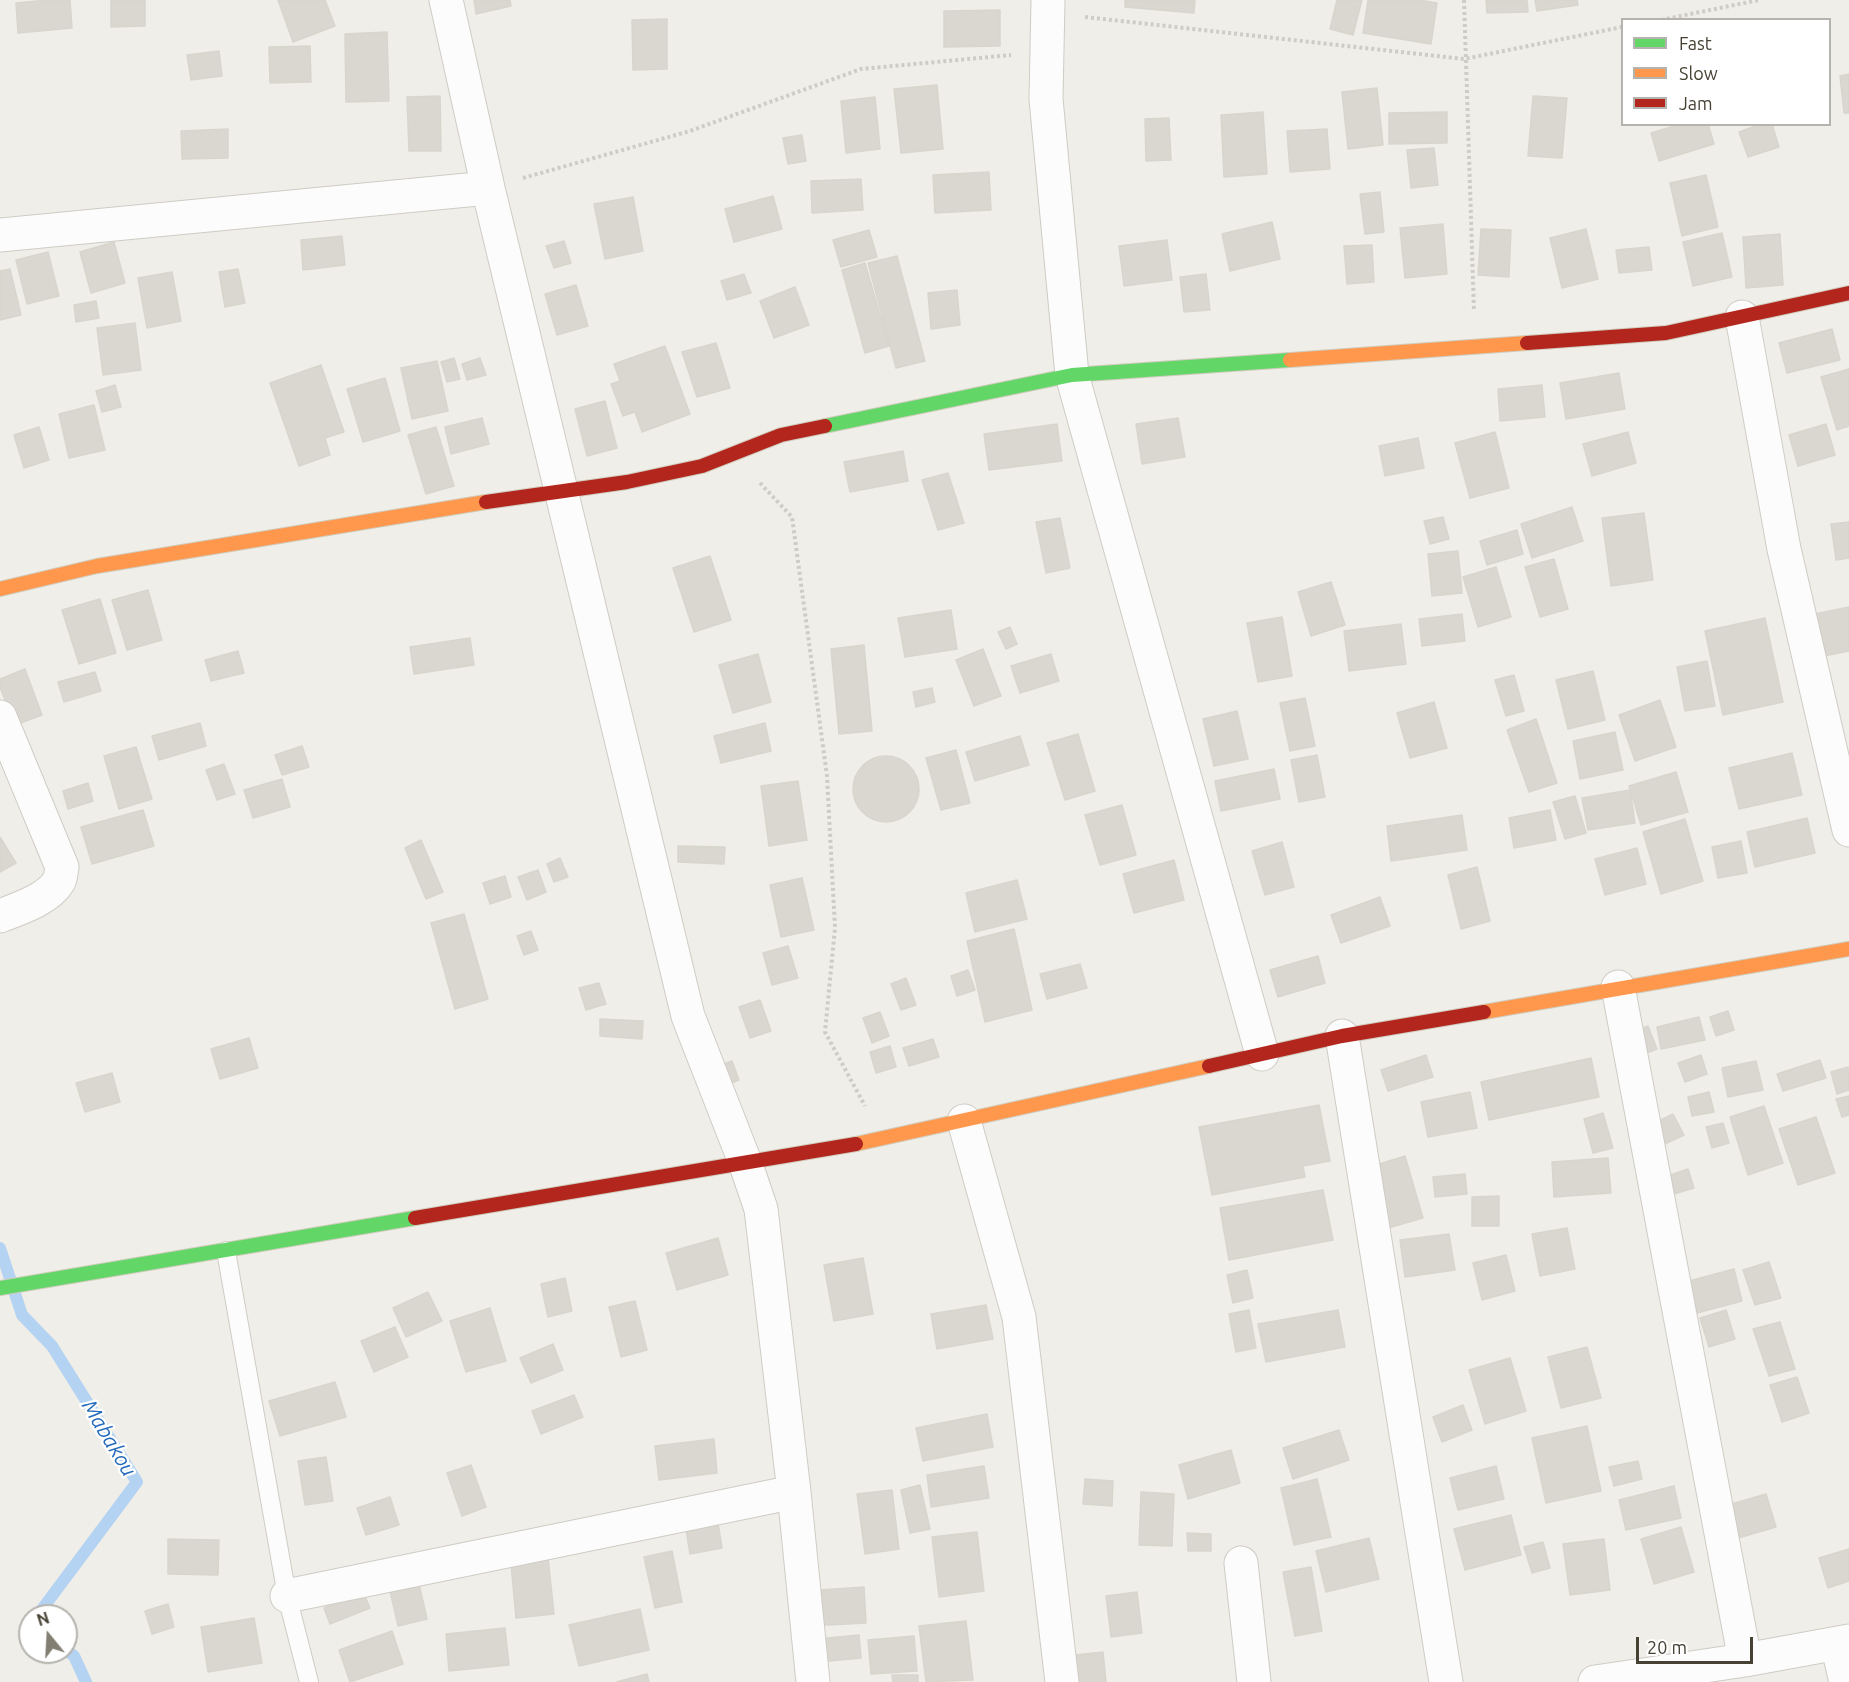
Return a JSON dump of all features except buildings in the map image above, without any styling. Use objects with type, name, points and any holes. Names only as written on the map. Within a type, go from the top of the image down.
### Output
[{"type":"main road","points":[[0,589],[97,566],[443,508],[627,482],[702,466],[781,435],[1072,375],[1666,333],[1849,293]]},
{"type":"main road","points":[[0,1288],[884,1139],[1342,1036],[1849,949]]},
{"type":"street","points":[[446,0],[488,188],[688,1016],[746,1162],[761,1209],[794,1492],[813,1682]]},
{"type":"street","points":[[1048,6],[1046,99],[1072,375],[1262,1054]]},
{"type":"street","points":[[0,235],[488,188]]},
{"type":"street","points":[[1742,317],[1784,549],[1849,830]]},
{"type":"street","points":[[0,717],[62,867],[60,879],[54,888],[32,903],[0,916]]},
{"type":"street","points":[[1618,987],[1744,1660]]},
{"type":"street","points":[[1342,1036],[1446,1682]]},
{"type":"street","points":[[964,1121],[1019,1317],[1062,1682]]},
{"type":"street","points":[[287,1596],[794,1492]]},
{"type":"street","points":[[1241,1563],[1254,1682]]},
{"type":"street","points":[[1595,1682],[1744,1660],[1843,1642],[1846,1682]]},
{"type":"lane","points":[[226,1251],[287,1596],[309,1682]]},
{"type":"path","points":[[1464,0],[1464,59],[1475,347]]},
{"type":"path","points":[[1671,18],[1759,0]]},
{"type":"path","points":[[1048,6],[1464,59],[1621,27]]},
{"type":"path","points":[[488,188],[690,131],[861,69],[1013,55]]},
{"type":"path","points":[[733,453],[792,517],[827,776],[835,928],[825,1032],[884,1139]]},
{"type":"waterway","name":"Mabakou","points":[[0,1248],[22,1315],[52,1346],[137,1482],[46,1604]]},
{"type":"waterway","name":"Mabakou","points":[[78,1664],[86,1682]]},
{"type":"traffic: fast","points":[[825,426],[1072,375],[1290,360]]},
{"type":"traffic: fast","points":[[0,1288],[415,1218]]},
{"type":"traffic: slow","points":[[1290,360],[1527,343]]},
{"type":"traffic: slow","points":[[0,589],[97,566],[486,502]]},
{"type":"traffic: slow","points":[[1484,1012],[1849,949]]},
{"type":"traffic: slow","points":[[856,1144],[1209,1066]]},
{"type":"traffic: jam","points":[[1527,343],[1666,333],[1849,293]]},
{"type":"traffic: jam","points":[[486,502],[627,482],[702,466],[781,435],[825,426]]},
{"type":"traffic: jam","points":[[1209,1066],[1342,1036],[1484,1012]]},
{"type":"traffic: jam","points":[[415,1218],[856,1144]]}]
